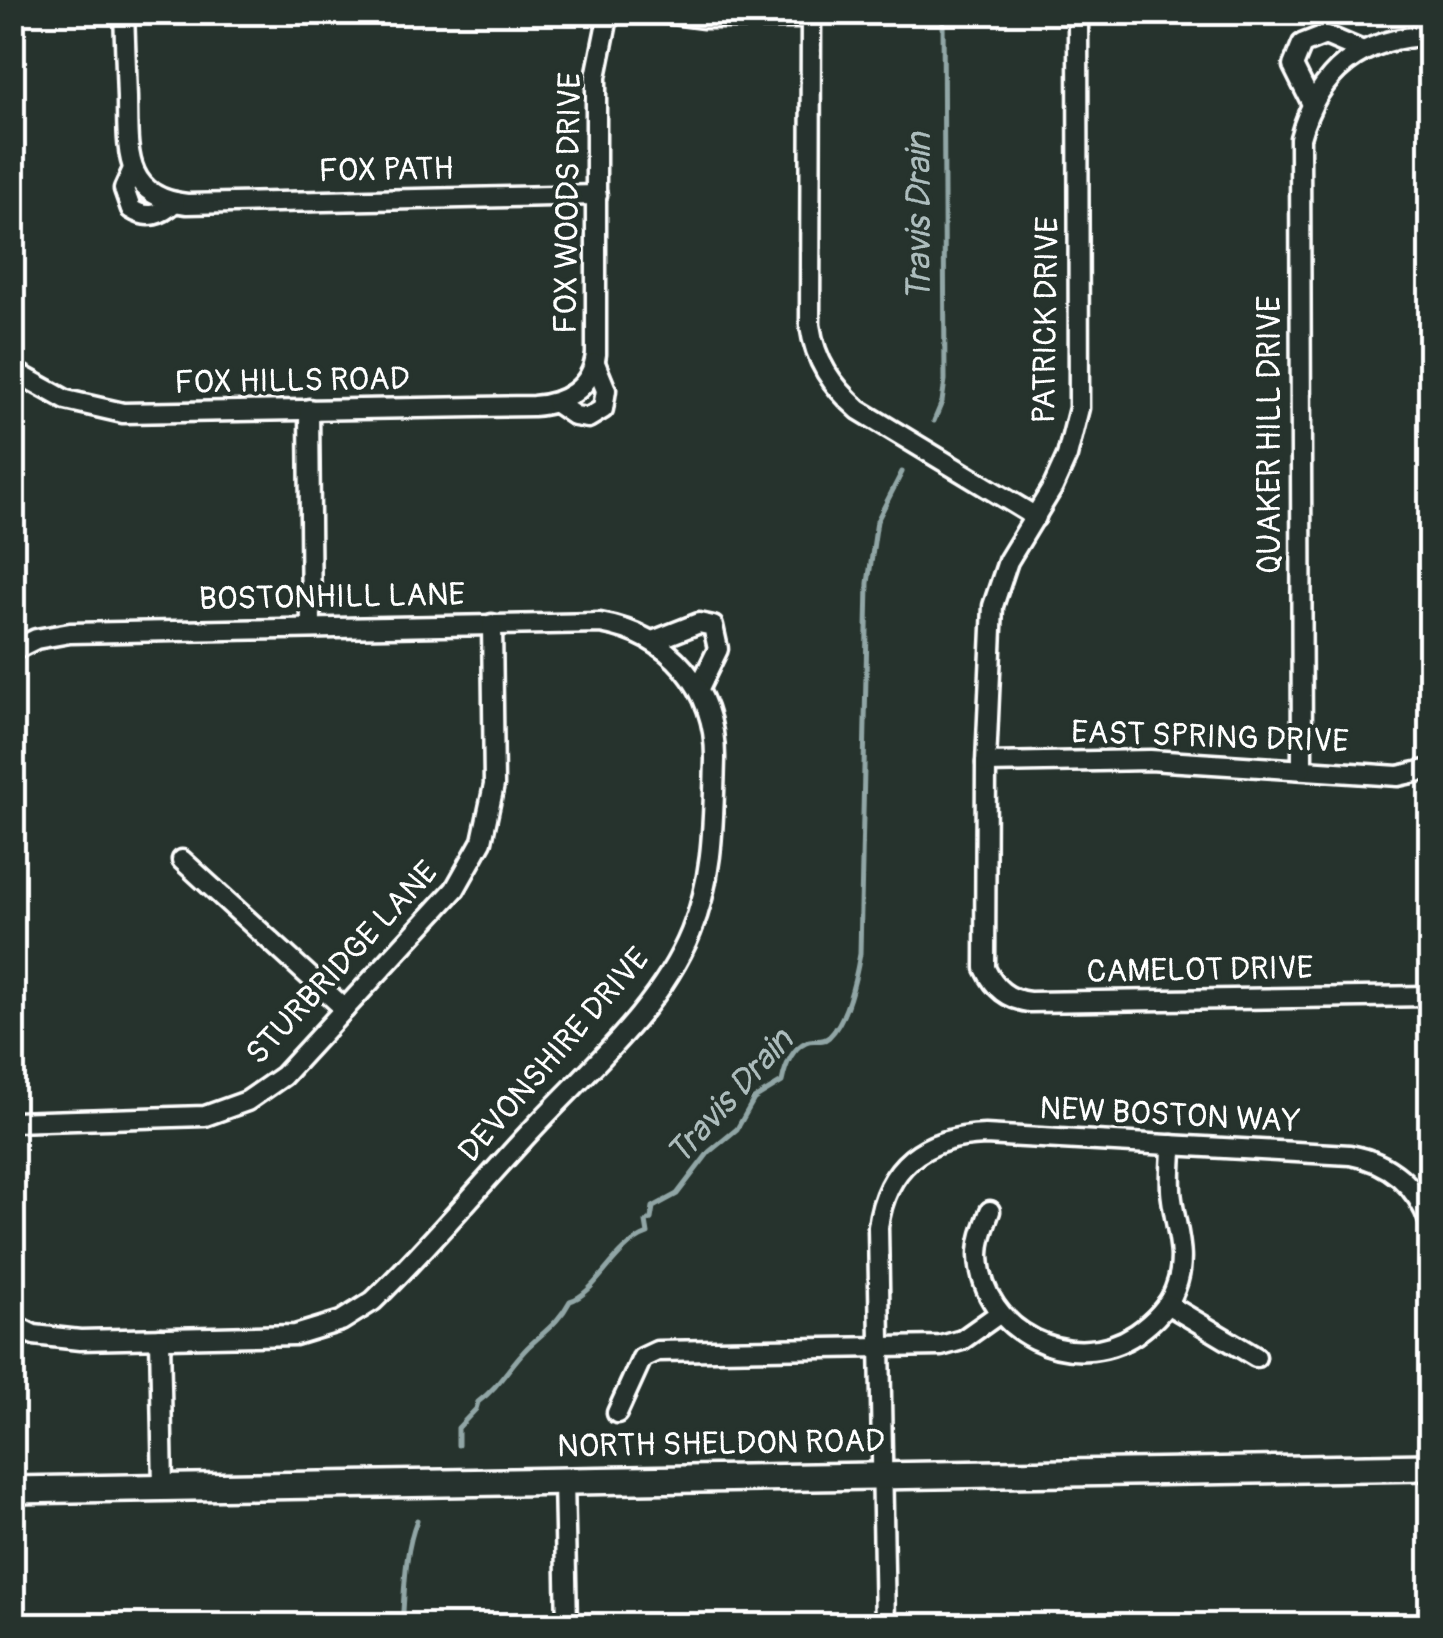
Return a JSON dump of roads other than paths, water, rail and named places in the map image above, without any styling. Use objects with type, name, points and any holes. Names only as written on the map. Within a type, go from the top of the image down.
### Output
[{"type":"street","name":"FOX PATH","points":[[124,12],[128,157],[148,190],[176,202],[598,195]]},
{"type":"street","name":"FOX WOODS DRIVE","points":[[579,390],[595,364],[596,76],[609,12]]},
{"type":"street","points":[[657,12],[704,18],[810,15],[810,325],[820,362],[842,396],[859,410],[1036,517]]},
{"type":"street","name":"PATRICK DRIVE","points":[[986,968],[986,763],[993,606],[1008,561],[1068,456],[1079,408],[1078,12]]},
{"type":"street","points":[[1312,104],[1293,66],[1302,44],[1324,35],[1363,51]]},
{"type":"street","name":"QUAKER HILL DRIVE","points":[[1302,768],[1300,138],[1312,104],[1332,75],[1363,51],[1387,40],[1430,36]]},
{"type":"street","points":[[556,403],[576,416],[588,418],[603,409],[606,390],[595,364]]},
{"type":"street","name":"FOX HILLS ROAD","points":[[12,370],[66,400],[123,413],[533,406],[556,403],[579,390]]},
{"type":"street","points":[[310,410],[311,628]]},
{"type":"street","name":"BOSTONHILL LANE","points":[[12,651],[36,640],[70,633],[600,623],[653,641],[680,661]]},
{"type":"street","points":[[653,641],[699,623],[713,626],[718,634],[718,649],[699,688]]},
{"type":"street","name":"STURBRIDGE LANE","points":[[12,1122],[186,1118],[221,1112],[248,1101],[283,1076],[455,888],[482,841],[494,784],[492,624]]},
{"type":"street","name":"DEVONSHIRE DRIVE","points":[[13,1325],[62,1340],[311,1332],[360,1310],[408,1264],[620,1035],[650,1000],[681,953],[702,900],[712,850],[715,743],[710,713],[680,661]]},
{"type":"street","name":"EAST SPRING DRIVE","points":[[986,763],[1150,760],[1398,776],[1430,769]]},
{"type":"street","points":[[182,860],[345,1009]]},
{"type":"street","name":"CAMELOT DRIVE","points":[[986,968],[997,989],[1016,1000],[1029,1002],[1430,996]]},
{"type":"street","name":"NEW BOSTON WAY","points":[[881,1348],[880,1214],[886,1196],[903,1166],[930,1146],[959,1136],[1350,1155],[1378,1163],[1403,1179],[1424,1207],[1430,1224]]},
{"type":"street","points":[[990,1211],[979,1256],[983,1278],[1000,1314],[1044,1344],[1061,1350],[1087,1352],[1126,1340],[1148,1326],[1167,1304],[1181,1266],[1179,1230],[1171,1198],[1172,1145]]},
{"type":"street","points":[[1167,1304],[1256,1357]]},
{"type":"street","points":[[617,1413],[642,1358],[658,1351],[941,1346],[962,1340],[1000,1314]]},
{"type":"street","points":[[160,1338],[163,1486]]},
{"type":"street","points":[[881,1348],[886,1626]]},
{"type":"street","name":"NORTH SHELDON ROAD","points":[[12,1490],[1430,1467]]},
{"type":"street","points":[[564,1480],[567,1626]]},
{"type":"waterway","name":"Travis Drain","points":[[934,421],[945,380],[943,12]]},
{"type":"waterway","name":"Travis Drain","points":[[458,1445],[458,1428],[478,1402],[557,1320],[570,1301],[588,1290],[625,1248],[648,1234],[646,1222],[651,1219],[653,1207],[677,1194],[709,1152],[737,1129],[754,1099],[782,1082],[796,1049],[809,1041],[826,1039],[841,1020],[860,954],[868,583],[877,521],[902,472]]},
{"type":"waterway","name":"Travis Drain","points":[[402,1626],[407,1558],[417,1520]]}]
